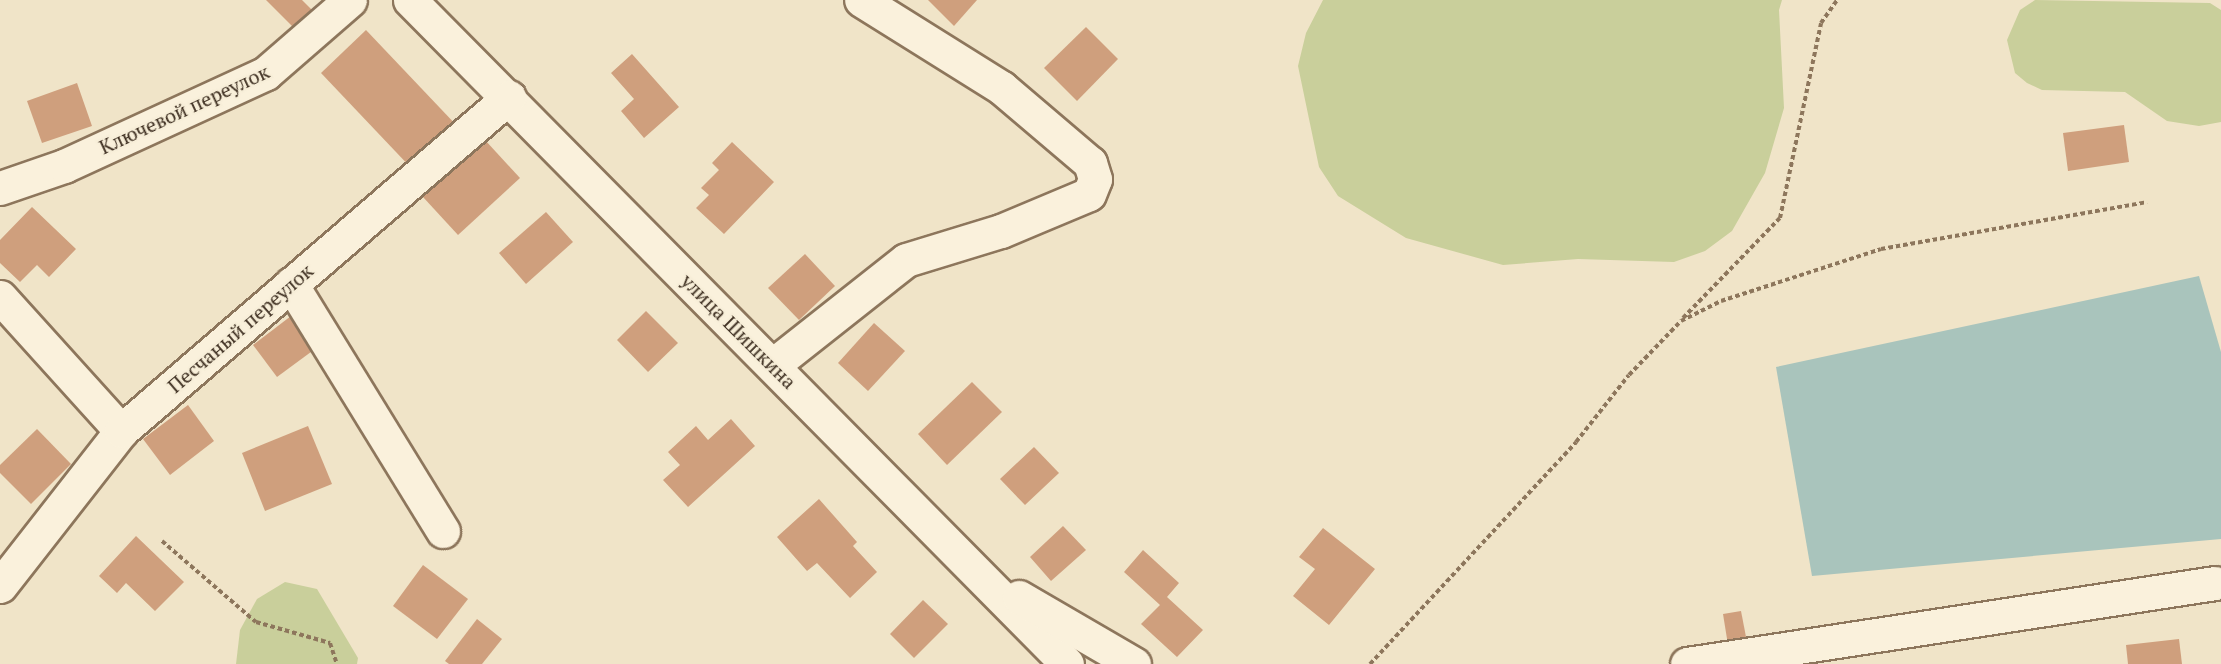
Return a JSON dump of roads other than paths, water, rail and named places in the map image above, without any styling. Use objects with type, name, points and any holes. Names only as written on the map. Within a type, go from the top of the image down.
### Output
[{"type":"street","name":"Ключевой переулок","points":[[0,188],[64,166],[266,73],[350,0]]},
{"type":"street","points":[[773,365],[906,260],[1001,231],[1089,194],[1095,179],[1090,163],[1002,88],[861,0]]},
{"type":"street","name":"улица Шишкина","points":[[432,7],[510,97],[1068,664]]},
{"type":"street","name":"Песчаный переулок","points":[[0,586],[121,431],[510,97]]},
{"type":"street","points":[[291,284],[443,531]]},
{"type":"street","points":[[0,297],[121,431]]},
{"type":"street","points":[[974,570],[1093,644],[1134,664]]},
{"type":"street","points":[[1687,664],[2215,583]]},
{"type":"water","points":[[2199,276],[2221,352],[2221,539],[1812,576],[1776,367]]}]
